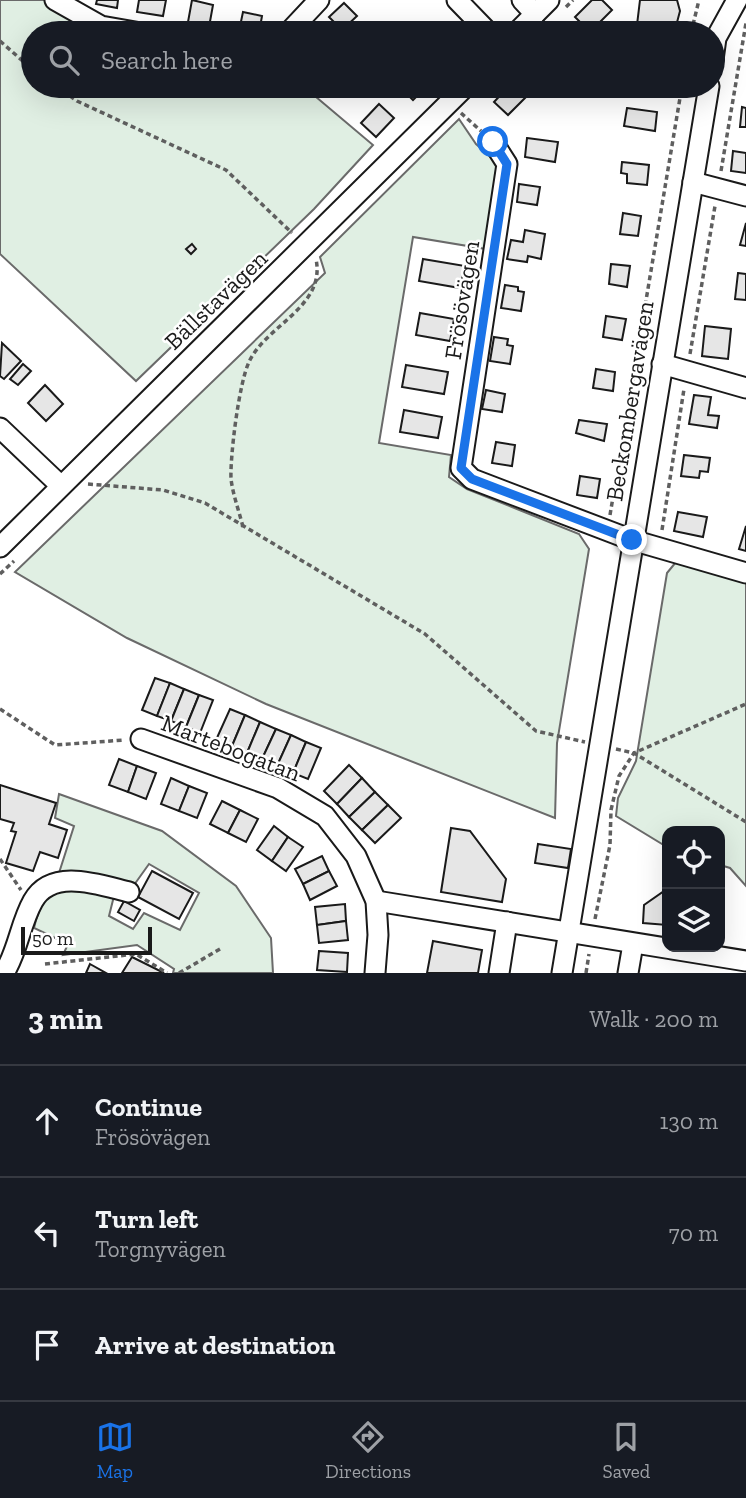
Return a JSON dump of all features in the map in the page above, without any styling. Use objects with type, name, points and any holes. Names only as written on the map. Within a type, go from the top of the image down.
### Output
[{"type":"street","points":[[55,0],[93,21]]},
{"type":"street","points":[[300,21],[320,0]]},
{"type":"street","points":[[457,0],[477,21]]},
{"type":"street","points":[[724,21],[733,2]]},
{"type":"street","points":[[524,21],[535,5]]},
{"type":"street","name":"Bällstavägen","points":[[0,547],[454,98]]},
{"type":"street","name":"Beckombergavägen","points":[[562,973],[707,98]]},
{"type":"street","name":"Frösövägen","points":[[493,142],[507,164],[461,468],[472,479],[608,531]]},
{"type":"street","points":[[693,182],[746,196]]},
{"type":"street","points":[[662,364],[746,388]]},
{"type":"street","points":[[0,428],[61,486]]},
{"type":"street","points":[[608,531],[659,549],[746,573]]},
{"type":"street","name":"Martebogatan","points":[[141,739],[278,788],[325,816],[356,856],[376,901],[378,935],[375,973]]},
{"type":"street","points":[[4,973],[14,956],[33,900],[46,886],[83,881],[130,892]]},
{"type":"street","points":[[376,901],[746,961]]},
{"type":"street","points":[[499,973],[507,922]]},
{"type":"street","points":[[628,973],[633,944]]},
{"type":"path","points":[[694,21],[699,0]]},
{"type":"path","points":[[659,549],[746,21]]},
{"type":"path","points":[[0,41],[21,59]]},
{"type":"path","points":[[73,98],[226,170],[316,259],[319,273],[315,287],[297,310],[258,347],[243,378],[231,479],[243,528]]},
{"type":"path","points":[[608,531],[680,98]]},
{"type":"path","points":[[450,102],[493,142]]},
{"type":"path","points":[[61,486],[114,485],[163,490],[205,503],[425,634],[536,731],[634,753],[746,822]]},
{"type":"path","points":[[586,973],[610,845],[611,810],[619,776],[634,753],[746,704]]},
{"type":"path","points":[[0,709],[55,745],[141,739]]},
{"type":"path","points":[[0,859],[22,891],[33,900]]},
{"type":"path","points":[[179,973],[220,949]]},
{"type":"path","points":[[45,964],[136,954],[167,973]]},
{"type":"green space","points":[[0,0],[44,0],[72,21],[21,21],[21,98],[317,98],[373,145],[314,209],[136,381],[0,254]]},
{"type":"green space","points":[[459,119],[476,144],[499,164],[486,249],[413,237],[379,443],[451,455],[449,477],[467,489],[579,534],[589,549],[557,743],[555,818],[266,704],[127,638],[15,572],[325,273],[320,257]]},
{"type":"green space","points":[[676,562],[746,582],[746,886],[730,868],[725,866],[725,826],[662,826],[662,844],[616,816],[618,798],[636,761],[667,573]]},
{"type":"green space","points":[[59,794],[162,831],[236,886],[271,938],[273,973],[173,973],[174,969],[137,945],[63,955],[68,944],[34,928],[39,911],[53,892],[73,889],[114,896],[109,916],[133,929],[144,913],[180,930],[199,893],[149,864],[134,885],[59,873],[74,826],[55,818]]},
{"type":"building","points":[[97,0],[118,0],[117,8],[96,4]]},
{"type":"building","points":[[139,0],[166,0],[163,16],[137,12]]},
{"type":"building","points":[[192,0],[213,5],[210,21],[188,21]]},
{"type":"building","points":[[592,0],[602,0],[612,10],[601,21],[579,21],[575,17]]},
{"type":"building","points":[[640,0],[677,0],[680,11],[677,21],[637,21]]},
{"type":"building","points":[[344,3],[357,16],[352,21],[333,21],[329,17]]},
{"type":"building","points":[[243,12],[262,16],[261,21],[241,21]]},
{"type":"building","points":[[498,98],[525,98],[508,115],[494,102]]},
{"type":"building","points":[[379,104],[394,118],[376,137],[361,123]]},
{"type":"building","points":[[742,107],[746,108],[746,127],[740,127]]},
{"type":"building","points":[[627,108],[657,112],[655,131],[624,126]]},
{"type":"building","points":[[527,138],[558,142],[555,162],[525,157]]},
{"type":"building","points":[[733,151],[746,153],[746,173],[731,171]]},
{"type":"building","points":[[622,162],[649,165],[647,185],[627,183],[627,174],[621,173]]},
{"type":"building","points":[[519,184],[540,187],[537,205],[517,202]]},
{"type":"building","points":[[623,213],[641,216],[638,236],[620,234]]},
{"type":"building","points":[[746,223],[746,246],[740,245]]},
{"type":"building","points":[[525,230],[545,234],[541,259],[528,256],[527,262],[507,259],[511,240],[523,242]]},
{"type":"building","points":[[192,244],[196,249],[191,254],[186,249]]},
{"type":"building","points":[[423,259],[465,266],[460,288],[419,281]]},
{"type":"building","points":[[611,264],[630,266],[627,287],[609,284]]},
{"type":"building","points":[[738,273],[746,274],[746,300],[735,299]]},
{"type":"building","points":[[505,285],[518,287],[518,291],[524,292],[521,311],[501,308]]},
{"type":"building","points":[[420,313],[454,319],[450,341],[416,335]]},
{"type":"building","points":[[606,316],[626,319],[622,340],[603,337]]},
{"type":"building","points":[[705,326],[731,329],[728,359],[702,356]]},
{"type":"building","points":[[494,337],[508,339],[507,345],[513,346],[510,364],[490,361]]},
{"type":"building","points":[[2,343],[21,361],[4,379],[0,376]]},
{"type":"building","points":[[23,364],[31,371],[18,385],[10,379]]},
{"type":"building","points":[[406,365],[448,372],[444,394],[402,387]]},
{"type":"building","points":[[596,369],[615,372],[613,391],[593,388]]},
{"type":"building","points":[[45,385],[63,404],[46,421],[28,403]]},
{"type":"building","points":[[486,390],[505,394],[502,412],[482,409]]},
{"type":"building","points":[[694,395],[711,397],[708,415],[719,416],[717,428],[689,424]]},
{"type":"building","points":[[404,410],[442,417],[438,438],[400,432]]},
{"type":"building","points":[[579,420],[607,424],[604,441],[576,433]]},
{"type":"building","points":[[496,442],[515,445],[512,466],[492,463]]},
{"type":"building","points":[[684,455],[710,458],[708,472],[700,471],[699,478],[681,476]]},
{"type":"building","points":[[580,476],[600,479],[597,498],[577,495]]},
{"type":"building","points":[[678,512],[707,517],[703,537],[674,531]]},
{"type":"building","points":[[746,526],[746,551],[739,549]]},
{"type":"building","points":[[155,678],[170,683],[157,716],[142,710]]},
{"type":"building","points":[[170,683],[184,689],[171,721],[157,716]]},
{"type":"building","points":[[184,689],[199,695],[186,727],[171,721]]},
{"type":"building","points":[[199,695],[213,700],[200,733],[186,727]]},
{"type":"building","points":[[230,709],[245,715],[232,746],[216,740]]},
{"type":"building","points":[[245,715],[260,722],[247,753],[232,746]]},
{"type":"building","points":[[260,722],[276,729],[262,759],[247,753]]},
{"type":"building","points":[[276,729],[291,735],[277,766],[262,759]]},
{"type":"building","points":[[291,735],[306,742],[293,773],[277,766]]},
{"type":"building","points":[[306,742],[321,748],[308,779],[293,773]]},
{"type":"building","points":[[119,759],[137,766],[128,792],[109,785]]},
{"type":"building","points":[[349,765],[362,778],[337,804],[324,791]]},
{"type":"building","points":[[137,766],[156,773],[146,799],[128,792]]},
{"type":"building","points":[[171,778],[189,786],[179,811],[161,804]]},
{"type":"building","points":[[362,778],[375,792],[349,817],[337,804]]},
{"type":"building","points":[[0,785],[56,803],[49,824],[67,830],[58,858],[40,852],[33,871],[6,863],[16,832],[11,831],[14,823],[0,819]]},
{"type":"building","points":[[189,786],[207,793],[197,818],[179,811]]},
{"type":"building","points":[[375,792],[388,805],[362,830],[349,817]]},
{"type":"building","points":[[222,801],[240,810],[228,833],[210,824]]},
{"type":"building","points":[[388,805],[401,818],[375,843],[362,830]]},
{"type":"building","points":[[240,810],[258,819],[246,842],[228,833]]},
{"type":"building","points":[[274,826],[288,837],[272,861],[257,850]]},
{"type":"building","points":[[451,828],[470,831],[506,879],[502,902],[441,892]]},
{"type":"building","points":[[288,837],[303,847],[286,871],[272,861]]},
{"type":"building","points":[[538,844],[571,849],[568,868],[535,863]]},
{"type":"building","points":[[322,856],[329,871],[303,884],[295,869]]},
{"type":"building","points":[[152,871],[193,893],[179,919],[138,897]]},
{"type":"building","points":[[329,871],[337,886],[310,900],[303,884]]},
{"type":"building","points":[[662,892],[662,925],[643,923],[644,905]]},
{"type":"building","points":[[124,901],[140,910],[134,921],[118,912]]},
{"type":"building","points":[[345,904],[346,921],[317,925],[315,907]]},
{"type":"building","points":[[346,921],[348,940],[319,943],[317,925]]},
{"type":"building","points":[[433,941],[482,950],[478,973],[427,973]]},
{"type":"building","points":[[319,951],[348,953],[347,972],[317,970]]},
{"type":"building","points":[[132,957],[164,973],[122,973]]},
{"type":"building","points":[[90,964],[106,973],[86,973]]},
{"type":"route","points":[[493,142],[507,164],[461,468],[472,479],[632,540]]}]
